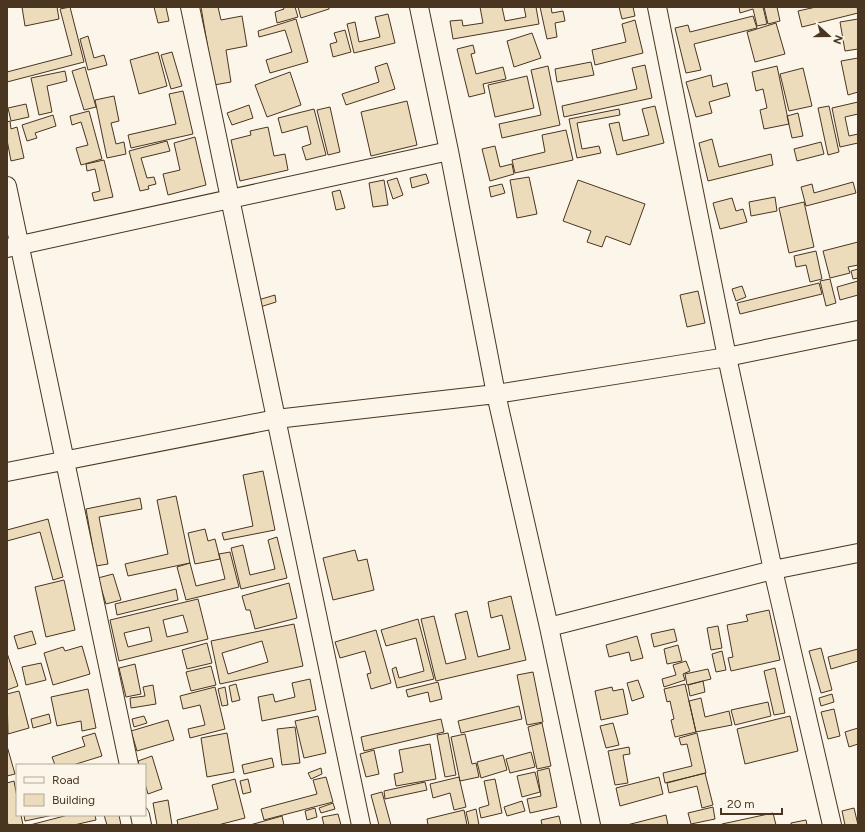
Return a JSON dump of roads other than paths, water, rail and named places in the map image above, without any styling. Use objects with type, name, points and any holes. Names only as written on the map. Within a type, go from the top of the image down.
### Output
[{"type":"street","points":[[190,7],[361,825]]},
{"type":"street","points":[[419,7],[449,151],[496,394],[550,627],[591,825]]},
{"type":"street","points":[[657,7],[727,357],[773,570],[832,825]]},
{"type":"street","points":[[13,247],[449,151]]},
{"type":"street","points":[[7,186],[13,247],[65,461],[130,764]]},
{"type":"street","points":[[7,472],[276,419],[496,394],[727,357],[858,330]]},
{"type":"street","points":[[550,627],[773,570],[858,553]]}]
